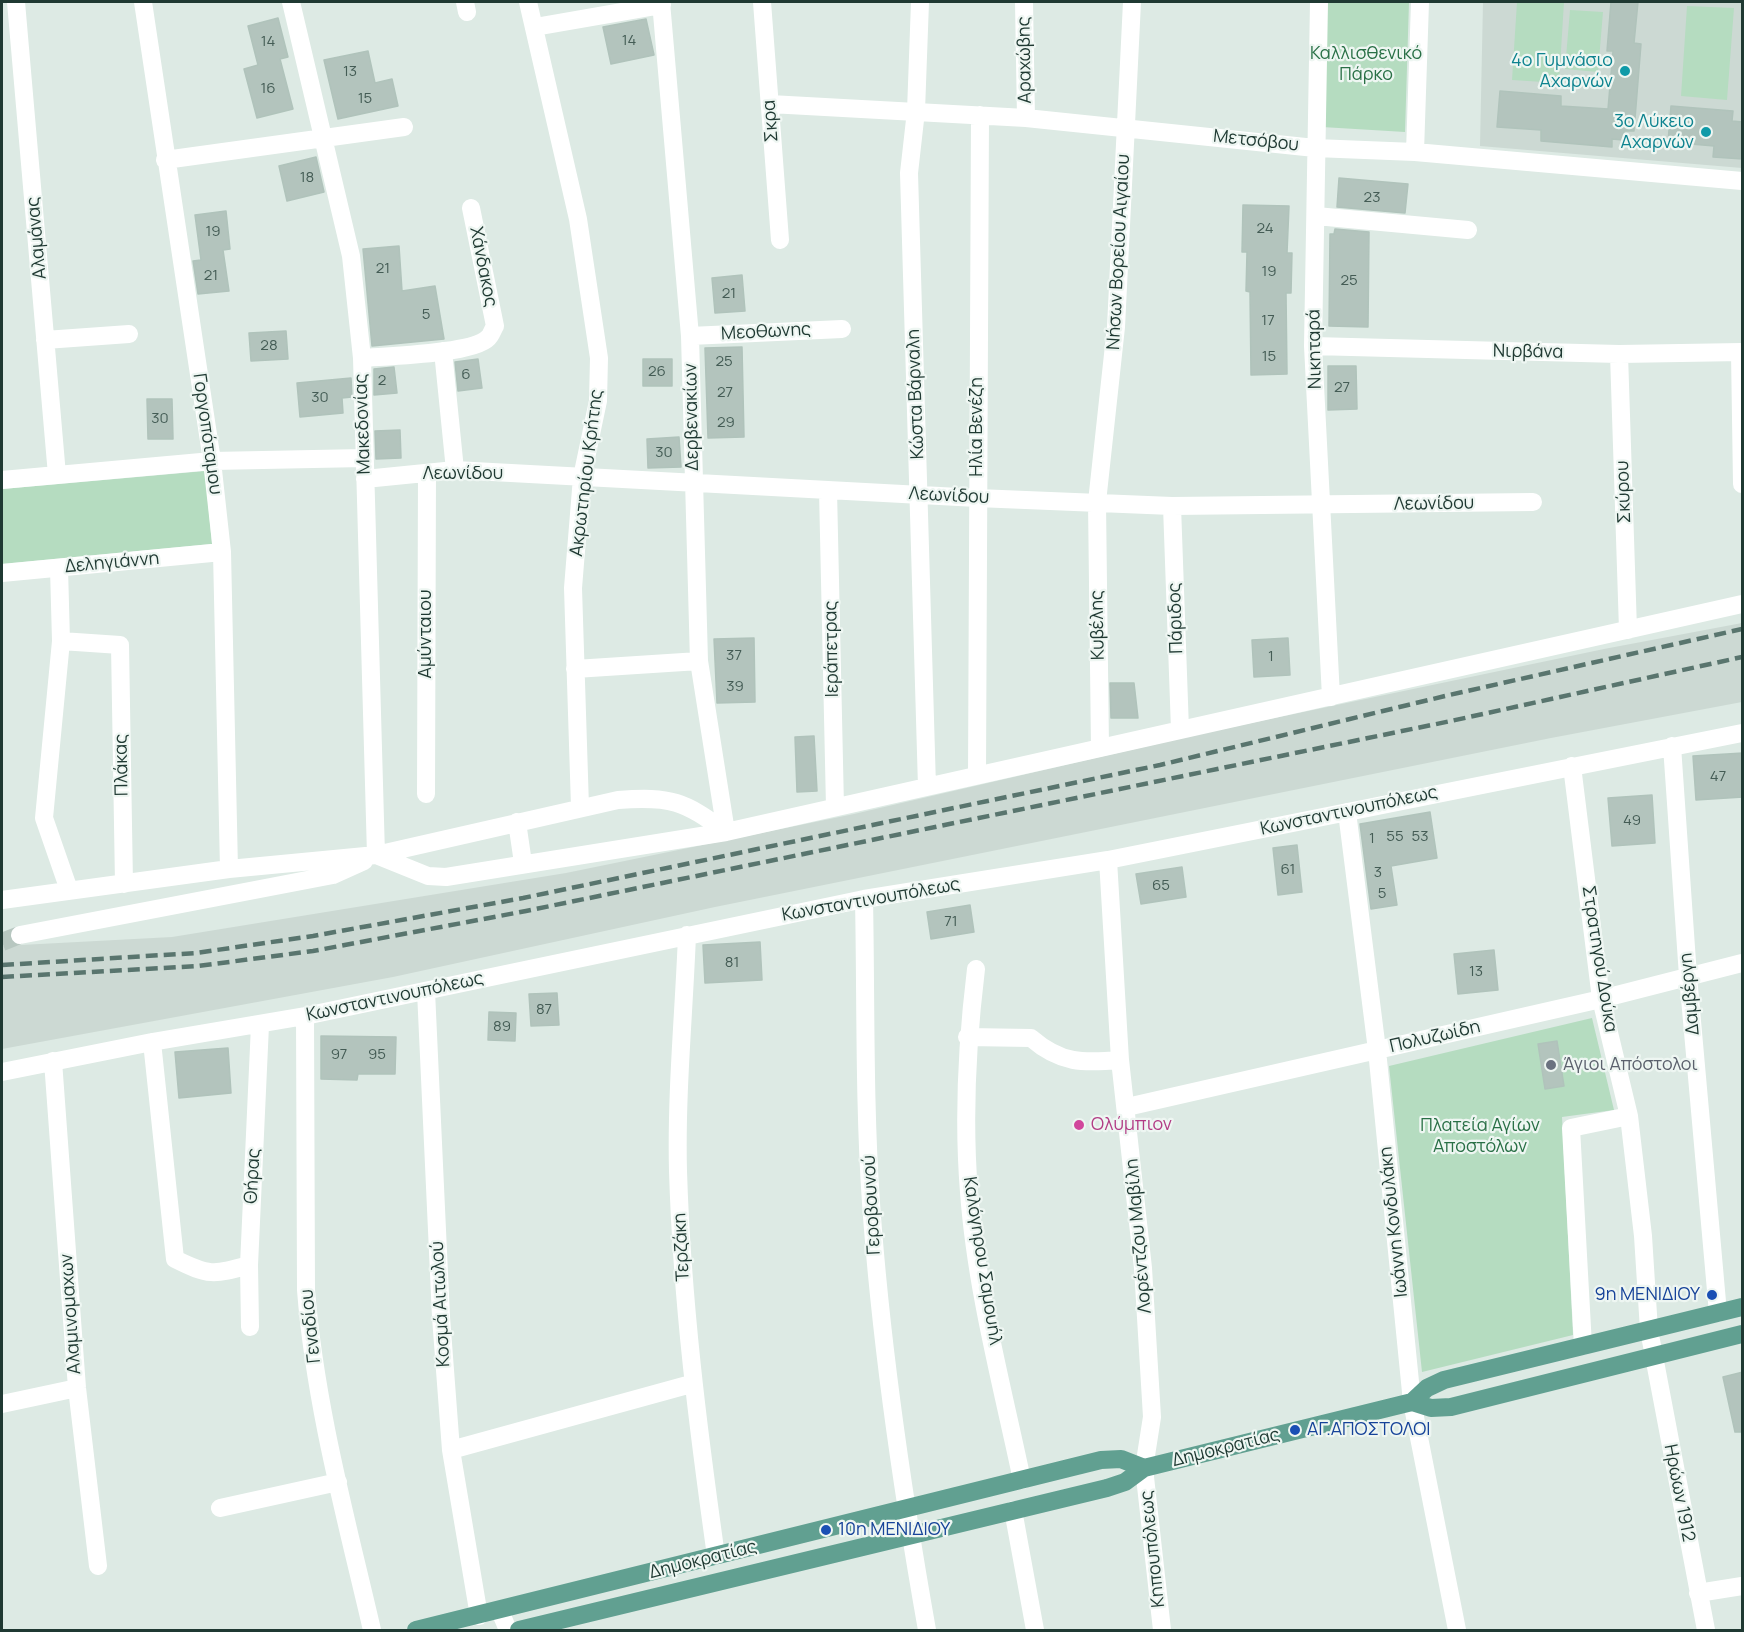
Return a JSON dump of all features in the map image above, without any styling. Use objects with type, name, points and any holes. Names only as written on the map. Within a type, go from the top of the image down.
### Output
[{"type":"main road","name":"Δημοκρατίας","points":[[519,1630],[1107,1488],[1125,1482],[1144,1468],[1412,1402],[1427,1388],[1444,1380],[1743,1307]]},
{"type":"main road","name":"Δημοκρατίας","points":[[1412,1402],[1431,1408],[1451,1407],[1743,1334]]},
{"type":"main road","name":"Δημοκρατίας","points":[[416,1630],[1101,1460],[1120,1459],[1144,1468]]},
{"type":"street","name":"Αλαμάνας","points":[[16,2],[57,475]]},
{"type":"street","name":"Γοργοπόταμου","points":[[142,2],[212,461],[222,552],[229,869]]},
{"type":"street","name":"Μακεδονίας","points":[[291,2],[351,256],[362,358],[376,855]]},
{"type":"street","name":"Ακρωτηρίου Κρήτης","points":[[528,2],[578,219],[595,321],[598,401],[582,477],[573,588],[580,807]]},
{"type":"street","name":"Σκρα","points":[[762,2],[780,240]]},
{"type":"street","name":"Κώστα Βάρναλη","points":[[920,2],[916,111],[909,173],[927,787]]},
{"type":"street","name":"Αραχώβης","points":[[1024,2],[1026,118]]},
{"type":"street","name":"Νήσων Βορείου Αιγαίου","points":[[1097,502],[1116,327],[1132,2]]},
{"type":"street","name":"Νικηταρά","points":[[1319,2],[1313,346],[1331,697]]},
{"type":"street","points":[[1415,152],[1420,2]]},
{"type":"street","points":[[535,27],[662,3]]},
{"type":"street","name":"Δερβενακίων","points":[[662,3],[690,336],[699,661],[726,832]]},
{"type":"street","name":"Μετσόβου","points":[[770,104],[1026,118],[1315,148],[1415,152],[1743,181]]},
{"type":"street","name":"Ηλία Βενέζη","points":[[977,775],[980,115]]},
{"type":"street","points":[[165,160],[404,127]]},
{"type":"street","name":"Χάνδακος","points":[[362,358],[443,351],[475,345],[488,339],[495,326],[471,208]]},
{"type":"street","points":[[1316,216],[1468,230]]},
{"type":"street","name":"Μεοθωνης","points":[[690,336],[842,329]]},
{"type":"street","points":[[45,340],[129,334]]},
{"type":"street","name":"Νιρβάνα","points":[[1313,346],[1619,354],[1741,352]]},
{"type":"street","points":[[443,351],[455,470]]},
{"type":"street","points":[[1741,352],[1743,484]]},
{"type":"street","name":"Σκύρου","points":[[1619,354],[1628,630]]},
{"type":"street","points":[[2,480],[212,461],[364,458]]},
{"type":"street","name":"Λεωνίδου","points":[[365,479],[455,470],[694,484],[1172,506],[1533,502]]},
{"type":"street","name":"Αμύνταιου","points":[[426,794],[427,473]]},
{"type":"street","name":"Ιεράπετρας","points":[[828,490],[836,807]]},
{"type":"street","name":"Κυβέλης","points":[[1097,502],[1100,748]]},
{"type":"street","name":"Πάριδος","points":[[1172,506],[1180,730]]},
{"type":"street","name":"Δεληγιάννη","points":[[2,573],[222,552]]},
{"type":"street","points":[[59,568],[61,641],[44,818],[69,890]]},
{"type":"street","points":[[20,935],[333,876],[376,855],[428,876],[446,877],[726,832],[1743,604]]},
{"type":"street","name":"Πλάκας","points":[[61,641],[120,645],[124,884]]},
{"type":"street","points":[[575,669],[699,661]]},
{"type":"street","name":"Κωνσταντινουπόλεως","points":[[2,1072],[152,1042],[305,1016],[864,899],[1108,860],[1743,733]]},
{"type":"street","name":"Δαμβέργη","points":[[1672,746],[1688,976],[1718,1313]]},
{"type":"street","name":"Στρατηγού Δούκα","points":[[1572,766],[1601,999],[1629,1116],[1643,1236],[1648,1330]]},
{"type":"street","points":[[2,900],[229,869],[376,855],[618,800],[648,798],[693,807],[726,832]]},
{"type":"street","name":"Ιωάννη Κονδυλάκη","points":[[1347,812],[1377,1050],[1412,1402],[1457,1630]]},
{"type":"street","points":[[517,822],[523,863]]},
{"type":"street","name":"Λορέντζου Μαβίλη","points":[[1108,860],[1120,1060],[1143,1268],[1152,1417],[1144,1468]]},
{"type":"street","name":"Γεροβουνού","points":[[864,899],[870,1200],[879,1306],[907,1509]]},
{"type":"street","name":"Τερζάκη","points":[[687,935],[678,1169],[692,1384],[716,1556]]},
{"type":"street","name":"Πολυζωίδη","points":[[1127,1107],[1601,999],[1743,963]]},
{"type":"street","name":"Καλόγηρου Σαμουήλ","points":[[976,969],[967,1037],[967,1156],[973,1227],[1022,1480]]},
{"type":"street","name":"Κοσμά Αιτωλού","points":[[426,991],[441,1317],[451,1450],[479,1616]]},
{"type":"street","name":"Γεναδίου","points":[[305,1016],[308,1312],[317,1383],[372,1630]]},
{"type":"street","name":"Θήρας","points":[[250,1327],[249,1265],[260,1025]]},
{"type":"street","points":[[967,1037],[1031,1038],[1041,1047],[1079,1064],[1120,1060]]},
{"type":"street","points":[[152,1042],[175,1259],[204,1273],[220,1273],[249,1265]]},
{"type":"street","name":"Αλαμινομαχων","points":[[53,1061],[76,1388],[98,1566]]},
{"type":"street","points":[[1583,1346],[1571,1128],[1629,1116]]},
{"type":"street","points":[[1648,1330],[1654,1356]]},
{"type":"street","name":"Ηρώων 1912","points":[[1654,1356],[1706,1630]]},
{"type":"street","points":[[451,1450],[692,1384]]},
{"type":"street","points":[[2,1404],[76,1388]]},
{"type":"street","name":"Κηπουπόλεως","points":[[1144,1468],[1162,1630]]},
{"type":"street","points":[[220,1508],[338,1482]]},
{"type":"street","points":[[907,1509],[927,1630]]},
{"type":"street","points":[[1013,1510],[1035,1630]]},
{"type":"street","points":[[1698,1593],[1743,1586]]},
{"type":"street","points":[[500,1611],[508,1630]]},
{"type":"shaded area","points":[[1483,2],[1742,2],[1742,168],[1480,146]]},
{"type":"shaded area","points":[[1742,623],[1742,702],[1551,738],[715,907],[393,977],[2,1049],[2,946],[172,937],[566,873],[854,814],[1208,732],[1604,649]]},
{"type":"green space","name":"Καλλισθενικό Πάρκο","points":[[1327,2],[1409,2],[1405,132],[1322,127]]},
{"type":"green space","points":[[1517,2],[1564,2],[1559,83],[1512,80]]},
{"type":"green space","points":[[1687,6],[1734,8],[1727,100],[1681,96]]},
{"type":"green space","points":[[1570,10],[1603,12],[1598,72],[1565,69]]},
{"type":"green space","points":[[205,471],[212,544],[2,564],[2,489]]},
{"type":"green space","name":"Πλατεία Αγίων Αποστόλων","points":[[1592,1018],[1614,1110],[1562,1117],[1573,1335],[1422,1372],[1389,1066]]},
{"type":"building","name":"4ο Γυμνάσιο Αχαρνών","points":[[1611,2],[1638,2],[1634,43],[1641,44],[1634,131],[1624,131],[1623,140],[1612,139],[1612,147],[1541,141],[1541,130],[1497,127],[1500,91],[1561,96],[1561,106],[1608,109],[1613,51],[1607,51]]},
{"type":"building","points":[[278,18],[288,57],[280,59],[293,109],[257,118],[244,69],[258,65],[248,26]]},
{"type":"building","points":[[646,19],[654,55],[611,64],[603,27]]},
{"type":"building","points":[[368,51],[375,83],[392,79],[398,106],[338,119],[324,60]]},
{"type":"building","name":"3ο Λύκειο Αχαρνών","points":[[1671,106],[1733,111],[1732,121],[1743,122],[1743,159],[1713,157],[1714,146],[1668,142]]},
{"type":"building","points":[[316,157],[324,192],[287,201],[279,166]]},
{"type":"building","points":[[1339,178],[1408,184],[1405,213],[1337,207]]},
{"type":"building","points":[[1243,205],[1289,206],[1287,253],[1292,253],[1291,293],[1286,293],[1287,374],[1251,375],[1250,292],[1246,291],[1247,252],[1242,252]]},
{"type":"building","points":[[226,211],[230,249],[223,250],[229,291],[198,294],[193,261],[201,260],[195,215]]},
{"type":"building","points":[[1335,229],[1369,232],[1368,327],[1329,326],[1330,234],[1334,234]]},
{"type":"building","points":[[399,246],[402,291],[435,286],[444,339],[372,346],[363,249]]},
{"type":"building","points":[[742,275],[745,311],[715,313],[712,278]]},
{"type":"building","points":[[286,331],[288,359],[251,361],[249,333]]},
{"type":"building","points":[[742,347],[744,437],[708,438],[705,348]]},
{"type":"building","points":[[478,359],[482,388],[458,391],[455,362]]},
{"type":"building","points":[[643,359],[672,359],[672,386],[643,386]]},
{"type":"building","points":[[1328,366],[1356,366],[1357,409],[1328,410]]},
{"type":"building","points":[[394,367],[397,393],[374,395],[374,369]]},
{"type":"building","points":[[351,378],[352,397],[342,398],[343,413],[300,417],[297,383]]},
{"type":"building","points":[[147,399],[172,399],[173,439],[148,439]]},
{"type":"building","points":[[400,430],[401,458],[376,459],[375,431]]},
{"type":"building","points":[[679,437],[681,467],[648,468],[647,439]]},
{"type":"building","points":[[754,638],[755,702],[717,703],[714,639]]},
{"type":"building","points":[[1288,638],[1290,675],[1254,677],[1252,640]]},
{"type":"building","points":[[1110,683],[1134,683],[1138,718],[1111,718]]},
{"type":"building","points":[[814,736],[817,791],[797,792],[795,737]]},
{"type":"building","points":[[1743,753],[1743,797],[1696,800],[1693,756]]},
{"type":"building","points":[[1652,795],[1655,843],[1612,846],[1608,798]]},
{"type":"building","points":[[1430,812],[1437,858],[1391,866],[1397,905],[1371,909],[1360,824]]},
{"type":"building","points":[[1297,845],[1302,892],[1278,895],[1273,848]]},
{"type":"building","points":[[1182,867],[1186,897],[1141,904],[1136,874]]},
{"type":"building","points":[[970,905],[974,932],[931,939],[927,912]]},
{"type":"building","points":[[760,942],[762,980],[705,983],[703,945]]},
{"type":"building","points":[[1494,950],[1498,990],[1458,994],[1454,954]]},
{"type":"building","points":[[557,993],[559,1025],[531,1026],[529,994]]},
{"type":"building","points":[[489,1012],[516,1013],[515,1041],[488,1040]]},
{"type":"building","points":[[321,1036],[396,1037],[395,1074],[358,1074],[357,1080],[321,1079]]},
{"type":"building","name":"Άγιοι Απόστολοι","points":[[1557,1041],[1564,1086],[1545,1089],[1538,1044]]},
{"type":"building","points":[[228,1048],[231,1093],[179,1098],[175,1052]]},
{"type":"building","points":[[1743,1372],[1743,1432],[1735,1432],[1723,1377]]},
{"type":"tunnel","points":[[2,942],[20,935]]},
{"type":"railway","points":[[2,965],[196,953],[313,936],[523,898],[1160,765],[1445,696],[1742,629]]},
{"type":"railway","points":[[2,977],[198,966],[313,951],[526,911],[1451,721],[1742,657]]},
{"type":"place","name":"4ο Γυμνάσιο Αχαρνών","points":[[1625,71]]},
{"type":"place","name":"3ο Λύκειο Αχαρνών","points":[[1706,132]]},
{"type":"place","name":"Άγιοι Απόστολοι","points":[[1551,1065]]},
{"type":"place","name":"Ολύμπιον","points":[[1079,1125]]},
{"type":"place","name":"9η ΜΕΝΙΔΙΟΥ","points":[[1712,1295]]},
{"type":"place","name":"ΑΓ.ΑΠΟΣΤΟΛΟΙ","points":[[1295,1430]]},
{"type":"place","name":"10η ΜΕΝΙΔΙΟΥ","points":[[826,1530]]}]
